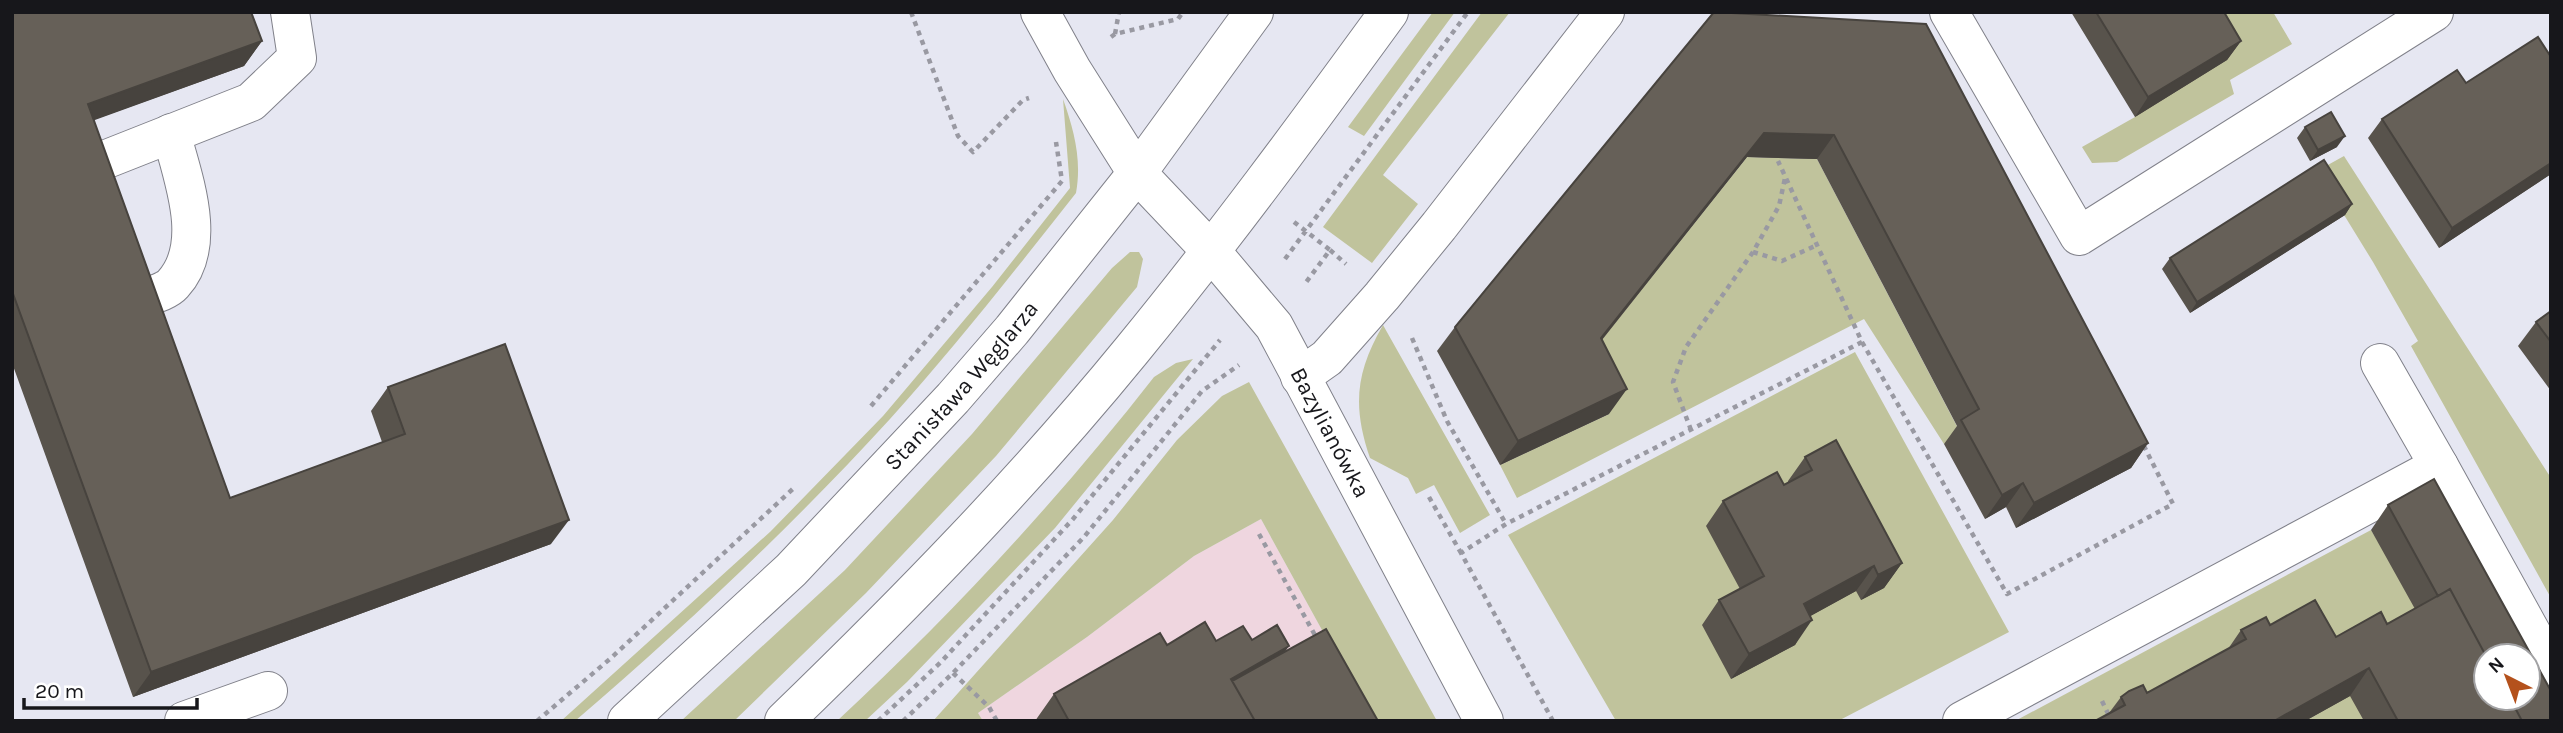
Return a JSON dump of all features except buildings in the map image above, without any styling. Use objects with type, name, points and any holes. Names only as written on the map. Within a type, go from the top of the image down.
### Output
[{"type":"street","points":[[85,168],[251,102],[298,58],[290,12]]},
{"type":"street","name":"Bazylianówka","points":[[1040,12],[1060,80],[1137,173],[1210,250],[1263,313],[1485,721]]},
{"type":"street","name":"Stanisława Węglarza","points":[[627,721],[791,570],[900,457],[1012,330],[1137,173],[1254,12]]},
{"type":"street","points":[[784,721],[954,552],[1132,351],[1311,121],[1390,12]]},
{"type":"street","points":[[1300,377],[1327,358],[1382,296],[1605,12]]},
{"type":"street","points":[[1949,12],[2079,236],[2434,12]]},
{"type":"street","points":[[133,302],[171,286],[188,259],[191,205],[171,133]]},
{"type":"street","points":[[2380,363],[2551,668]]},
{"type":"street","points":[[1962,721],[2439,466]]},
{"type":"street","points":[[184,721],[268,691]]},
{"type":"path","points":[[911,12],[958,136],[973,152],[1023,100],[1060,80],[1115,34],[1178,19],[1183,12]]},
{"type":"path","points":[[1115,34],[1119,12]]},
{"type":"path","points":[[903,721],[1084,537],[1202,391],[1235,369],[1306,232],[1468,12]]},
{"type":"path","points":[[867,412],[1062,181],[1060,80]]},
{"type":"path","points":[[1778,161],[1863,342],[2007,594],[2173,504],[2140,438]]},
{"type":"path","points":[[1691,430],[1673,382],[1686,348],[1753,252],[1779,206],[1785,177]]},
{"type":"path","points":[[878,721],[941,662],[1263,313],[1330,250],[1287,217]]},
{"type":"path","points":[[1753,252],[1782,261],[1817,245]]},
{"type":"path","points":[[1410,333],[1447,421],[1506,524]]},
{"type":"path","points":[[1461,553],[1506,524],[1863,342]]},
{"type":"path","points":[[537,721],[611,658],[800,483]]},
{"type":"path","points":[[1429,497],[1553,721]]},
{"type":"path","points":[[1259,534],[1317,639]]},
{"type":"path","points":[[953,673],[989,707],[998,721]]},
{"type":"shaded area","points":[[1261,519],[1372,721],[983,721],[978,713],[1087,637],[1194,556]]},
{"type":"green space","points":[[1433,12],[1455,12],[1364,136],[1348,127]]},
{"type":"green space","points":[[1482,12],[1510,12],[1383,175],[1418,204],[1372,263],[1323,227]]},
{"type":"green space","points":[[2198,12],[2273,12],[2292,44],[2230,80],[2234,94],[2117,162],[2092,163],[2082,147],[2135,117]]},
{"type":"green space","points":[[1063,99],[1076,145],[1076,193],[985,307],[890,419],[776,537],[657,649],[575,721],[561,721],[771,531],[883,416],[992,287],[1070,188]]},
{"type":"green space","points":[[2344,156],[2551,478],[2551,598],[2411,346],[2418,341],[2317,171]]},
{"type":"green space","points":[[1747,157],[1817,159],[1961,434],[1944,444],[1864,319],[1517,498],[1500,465],[1609,414],[1584,362]]},
{"type":"green space","points":[[1130,252],[1139,252],[1143,259],[1137,287],[996,456],[866,593],[734,721],[681,721],[845,570],[972,434],[1112,268]]},
{"type":"green space","points":[[1383,325],[1490,515],[1460,533],[1434,485],[1416,494],[1408,478],[1370,458],[1361,422],[1360,390],[1367,358]]},
{"type":"green space","points":[[1855,352],[2009,632],[1838,721],[1616,721],[1508,535]]},
{"type":"green space","points":[[1193,359],[1055,528],[907,682],[865,721],[837,721],[921,640],[1042,512],[1154,377],[1176,363]]},
{"type":"green space","points":[[1249,382],[1437,721],[1372,721],[1261,519],[1194,556],[1087,637],[978,713],[983,721],[933,721],[1113,520],[1177,440],[1222,396]]},
{"type":"green space","points":[[2371,530],[2472,695],[2472,712],[2482,712],[2488,721],[2015,721]]}]
